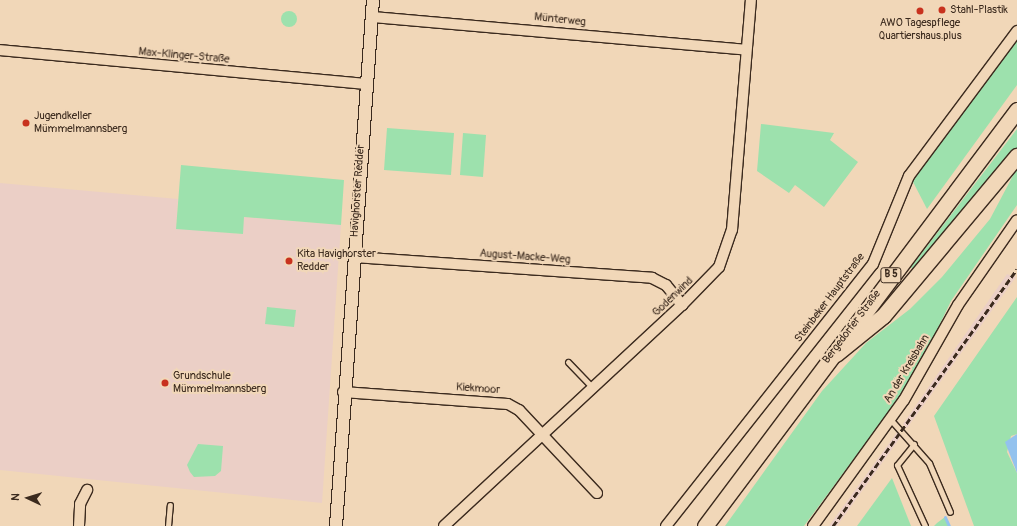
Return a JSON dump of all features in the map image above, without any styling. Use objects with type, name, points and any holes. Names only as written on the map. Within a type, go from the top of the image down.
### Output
[{"type":"main road","name":"Bergedorfer Straße","points":[[705,526],[828,358],[1017,110]]},
{"type":"main road","points":[[828,358],[853,343],[884,316],[1017,156]]},
{"type":"street","name":"Havighorster Redder","points":[[336,526],[344,392],[373,0]]},
{"type":"street","name":"Godenwind","points":[[444,526],[682,305],[718,266],[730,240],[751,0]]},
{"type":"street","name":"Münterweg","points":[[372,17],[746,50]]},
{"type":"street","name":"Steinbeker Hauptstraße","points":[[666,526],[873,264],[910,176],[1017,32]]},
{"type":"street","name":"Max-Klinger-Straße","points":[[0,50],[366,84]]},
{"type":"street","name":"An der Kreisbahn","points":[[813,526],[915,383],[958,305],[1017,220]]},
{"type":"street","name":"August-Macke-Weg","points":[[354,258],[652,278],[666,285],[682,305]]},
{"type":"street","name":"Kiekmoor","points":[[344,392],[508,404],[519,410],[597,493]]},
{"type":"street","points":[[79,526],[80,504],[87,490]]},
{"type":"lane","points":[[568,362],[593,388]]},
{"type":"lane","points":[[890,419],[929,462],[950,512]]},
{"type":"lane","points":[[914,444],[897,465],[925,526]]},
{"type":"lane","points":[[168,526],[170,505]]},
{"type":"shaded area","name":"Grundschule Mümmelmannsberg","points":[[0,183],[178,199],[176,228],[242,234],[244,217],[341,225],[322,503],[0,470]]},
{"type":"shaded area","points":[[1007,274],[1016,277],[907,428],[903,424]]},
{"type":"shaded area","points":[[898,431],[902,435],[837,526],[829,526]]},
{"type":"green space","points":[[289,11],[296,16],[297,19],[292,26],[289,27],[282,22],[281,19],[286,12]]},
{"type":"green space","points":[[1017,40],[1017,85],[927,209],[912,180]]},
{"type":"green space","points":[[761,124],[834,133],[830,140],[858,162],[824,207],[795,185],[789,193],[757,171]]},
{"type":"green space","points":[[387,128],[454,133],[451,175],[384,170]]},
{"type":"green space","points":[[1017,129],[1017,148],[914,272],[911,267]]},
{"type":"green space","points":[[463,133],[486,135],[483,177],[460,175]]},
{"type":"green space","points":[[181,165],[344,180],[341,225],[244,217],[243,234],[176,229]]},
{"type":"green space","points":[[1017,168],[1017,205],[951,301],[914,378],[804,526],[725,526],[822,391],[866,343],[910,309],[942,277],[990,219]]},
{"type":"green space","points":[[1017,297],[1017,434],[1011,436],[1007,452],[1017,473],[1017,526],[974,526],[934,416]]},
{"type":"green space","points":[[267,307],[296,310],[294,327],[265,324]]},
{"type":"green space","points":[[198,444],[223,446],[221,471],[215,476],[194,477],[190,472],[187,465]]},
{"type":"green space","points":[[892,478],[911,526],[857,526]]},
{"type":"green space","points":[[945,517],[949,526],[934,526],[937,523]]},
{"type":"water","points":[[1017,434],[1017,473],[1005,442]]},
{"type":"waterway","points":[[945,517],[949,526]]},
{"type":"railway","points":[[833,526],[1017,269]]},
{"type":"place","name":"Stahl-Plastik","points":[[942,10]]},
{"type":"place","name":"AWO Tagespflege Quartiershaus.plus","points":[[920,11]]},
{"type":"place","name":"Jugendkeller Mümmelmannsberg","points":[[26,123]]},
{"type":"place","name":"Kita Havighorster Redder","points":[[289,261]]},
{"type":"place","name":"Grundschule Mümmelmannsberg","points":[[165,383]]}]
